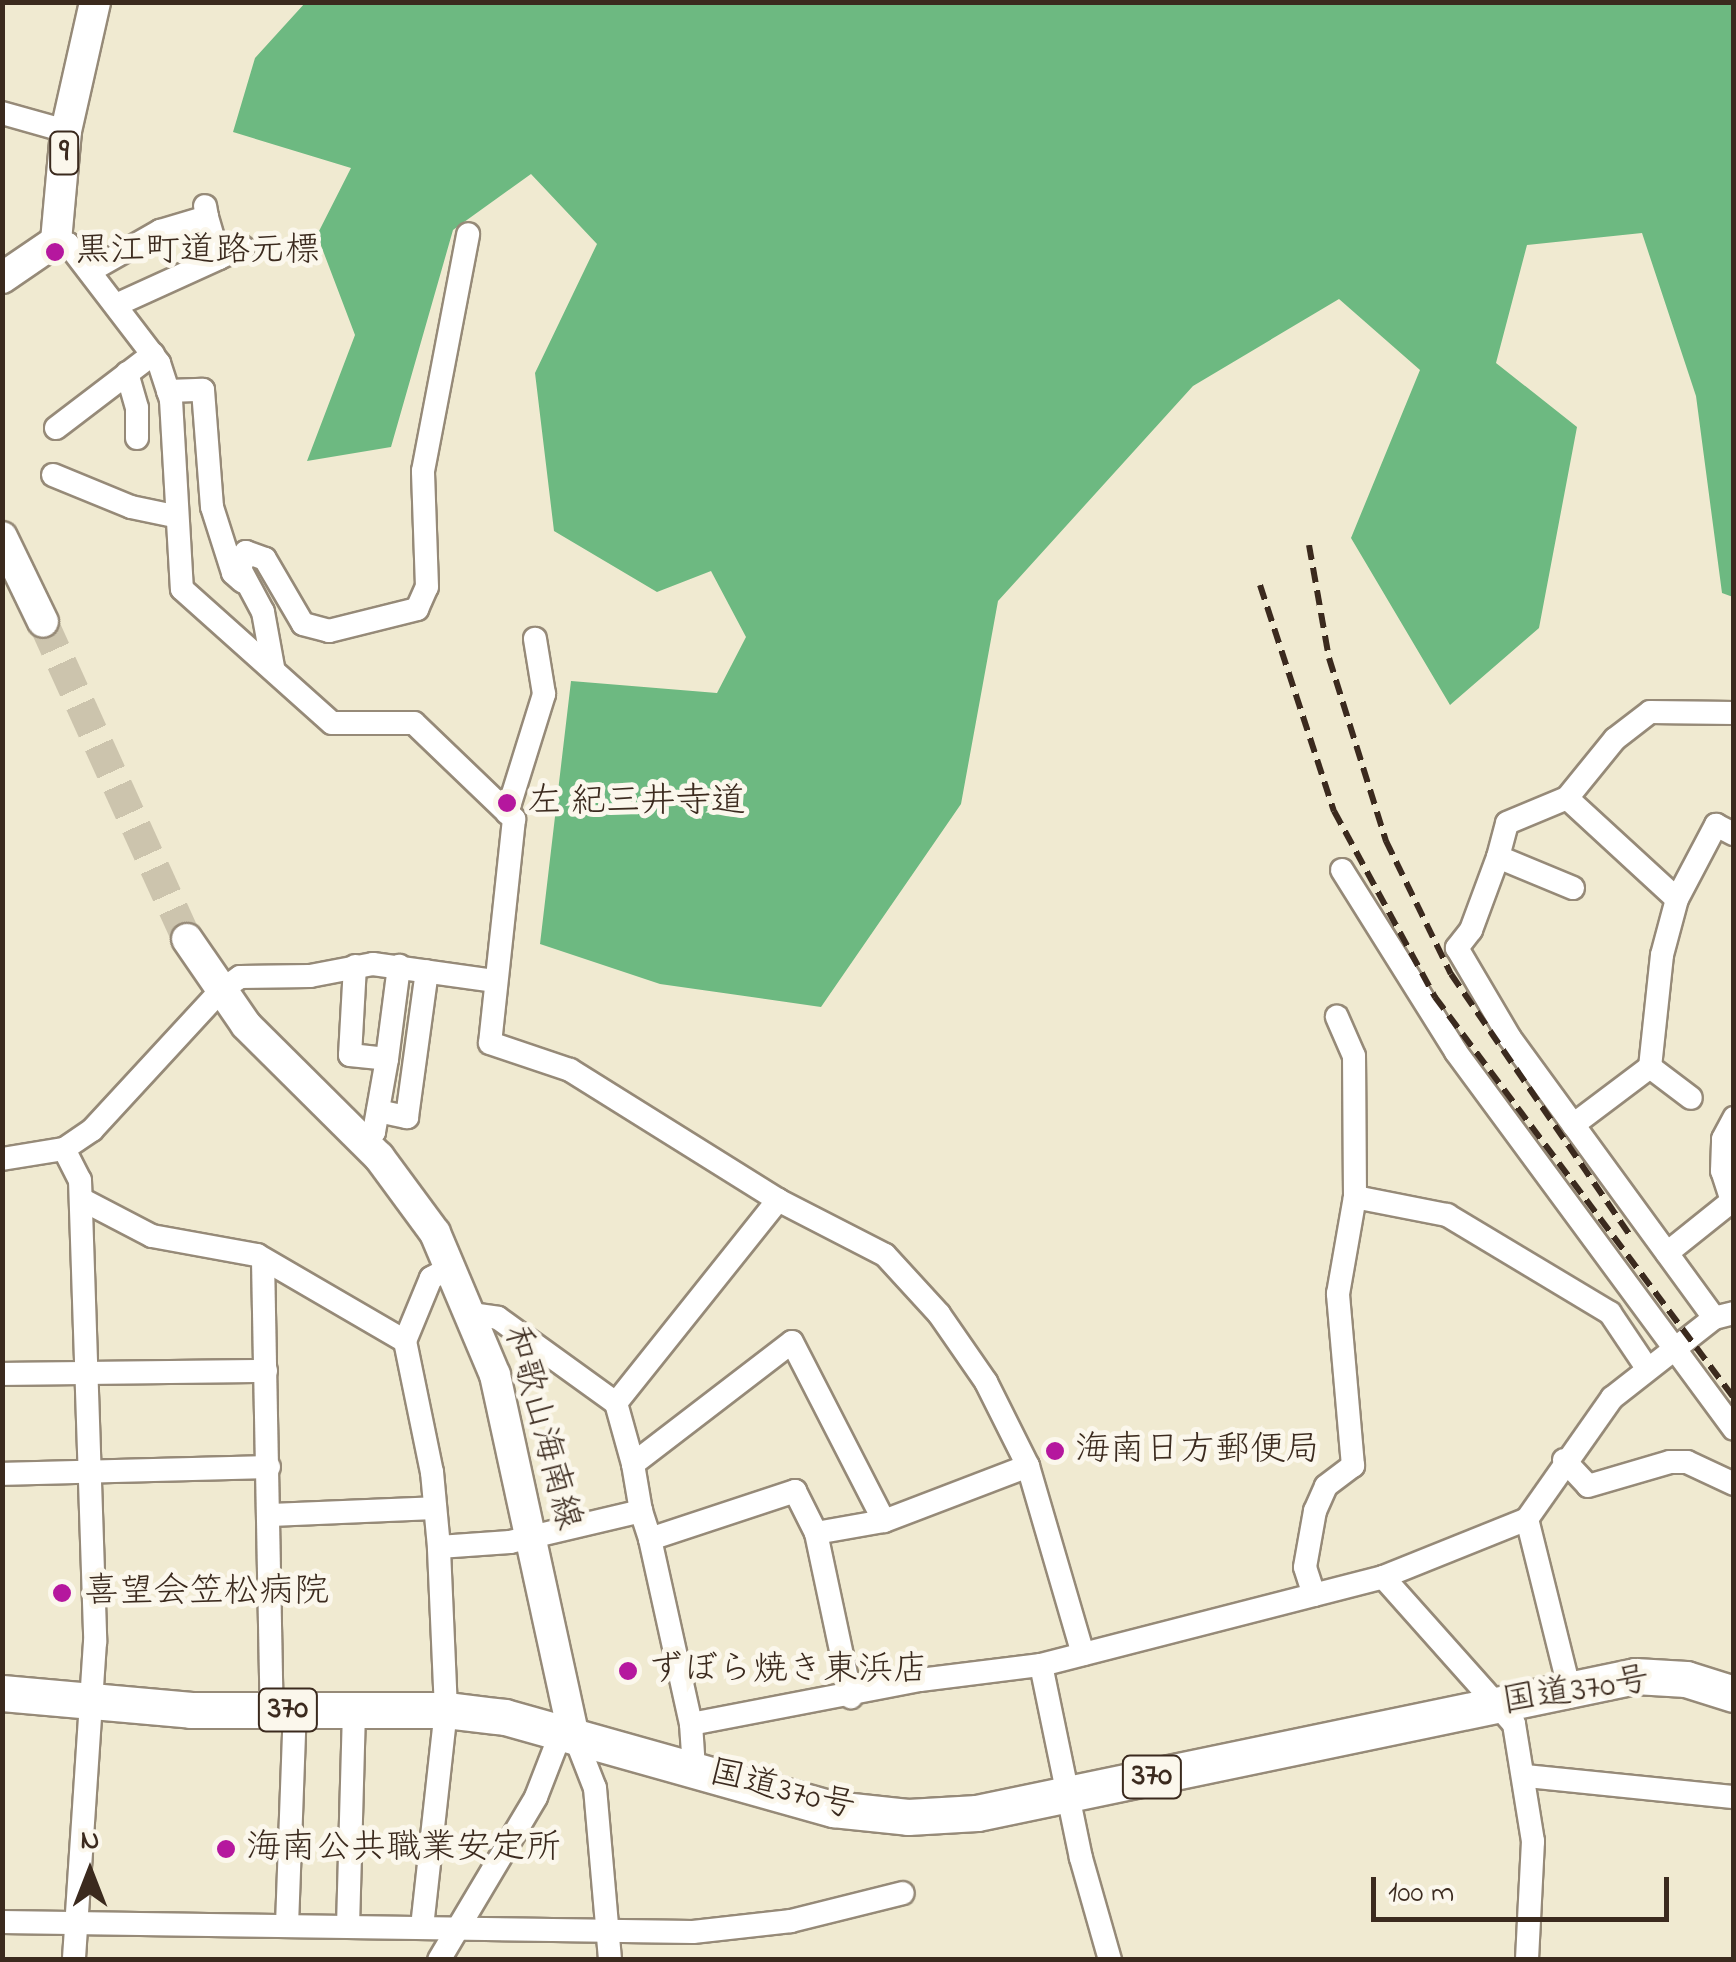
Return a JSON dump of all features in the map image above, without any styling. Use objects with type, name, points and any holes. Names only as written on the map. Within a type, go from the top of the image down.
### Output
[{"type":"highway","name":"国道370号","points":[[2,1692],[89,1705],[446,1710],[568,1731],[832,1810],[908,1817],[977,1813],[1498,1705],[1569,1686],[1635,1676],[1686,1679],[1734,1694]]},
{"type":"main road","name":"9","points":[[56,240],[66,131],[95,2]]},
{"type":"main road","points":[[2,278],[56,240]]},
{"type":"main road","points":[[5,550],[43,622]]},
{"type":"main road","name":"和歌山海南線","points":[[187,939],[221,990],[277,1060],[364,1143],[435,1233],[471,1314],[503,1404],[568,1731]]},
{"type":"street","points":[[2,114],[66,131]]},
{"type":"street","points":[[90,271],[160,231],[206,211],[219,258]]},
{"type":"street","points":[[273,667],[264,612],[240,568],[246,552],[265,559],[303,624],[328,631],[417,609],[427,587],[422,471],[468,234]]},
{"type":"street","points":[[56,240],[68,244],[153,354],[168,391],[182,589],[332,723],[414,722],[507,813],[516,844],[494,982],[490,1042],[570,1070],[778,1200],[885,1255],[939,1314],[986,1382],[1028,1466],[1083,1654]]},
{"type":"street","points":[[116,305],[243,247]]},
{"type":"street","points":[[56,428],[153,354]]},
{"type":"street","points":[[126,373],[137,408],[137,438]]},
{"type":"street","points":[[168,391],[203,390],[212,507],[233,574],[251,589]]},
{"type":"street","points":[[53,474],[131,507],[174,516]]},
{"type":"street","points":[[507,813],[544,694],[535,639]]},
{"type":"street","points":[[691,1724],[851,1697],[920,1680],[1041,1665],[1383,1578],[1527,1519],[1564,1460],[1612,1398],[1673,1348],[1724,1315],[1666,1253],[1510,1038],[1457,948],[1472,930],[1507,823],[1566,798],[1615,739],[1650,712],[1734,714]]},
{"type":"street","points":[[1566,798],[1677,899]]},
{"type":"street","points":[[1573,1124],[1650,1067],[1662,955],[1677,899],[1716,825],[1734,834]]},
{"type":"street","points":[[1498,857],[1572,888]]},
{"type":"street","points":[[1342,870],[1456,1052],[1734,1429]]},
{"type":"street","points":[[2,1159],[64,1149],[92,1130],[221,990],[240,977],[310,976],[355,966],[400,966],[494,982]]},
{"type":"street","points":[[355,966],[350,1055],[387,1059]]},
{"type":"street","points":[[364,1143],[374,1132],[400,966]]},
{"type":"street","points":[[378,1111],[407,1116],[427,972]]},
{"type":"street","points":[[1314,1595],[1305,1568],[1316,1511],[1326,1486],[1353,1466],[1338,1294],[1355,1197],[1354,1056],[1338,1017]]},
{"type":"street","points":[[1650,1067],[1691,1098]]},
{"type":"street","points":[[1666,1253],[1732,1201],[1722,1171],[1723,1140],[1734,1118]]},
{"type":"street","points":[[64,1149],[80,1180],[95,1642],[72,1922],[74,1960]]},
{"type":"street","points":[[1355,1197],[1447,1216],[1610,1313],[1647,1368]]},
{"type":"street","points":[[81,1199],[152,1236],[264,1260],[405,1341]]},
{"type":"street","points":[[616,1403],[778,1200]]},
{"type":"street","points":[[264,1260],[270,1514],[283,1710],[287,1924]]},
{"type":"street","points":[[422,1926],[446,1710],[435,1508],[405,1341],[430,1278],[450,1268]]},
{"type":"street","points":[[471,1314],[498,1318],[616,1403],[691,1724],[694,1769]]},
{"type":"street","points":[[633,1464],[792,1342],[884,1521]]},
{"type":"street","points":[[2,1374],[86,1370],[266,1371]]},
{"type":"street","points":[[1564,1460],[1588,1486],[1670,1462],[1688,1462],[1734,1484]]},
{"type":"street","points":[[816,1533],[884,1521],[1028,1466]]},
{"type":"street","points":[[2,1474],[269,1467]]},
{"type":"street","points":[[650,1539],[796,1491],[816,1533],[851,1697]]},
{"type":"street","points":[[270,1514],[435,1508]]},
{"type":"street","points":[[439,1547],[532,1537],[641,1511]]},
{"type":"street","points":[[1527,1519],[1569,1686]]},
{"type":"street","points":[[1383,1578],[1514,1724],[1526,1776],[1534,1896],[1527,1960]]},
{"type":"street","points":[[1041,1665],[1067,1794],[1110,1960]]},
{"type":"street","points":[[348,1926],[354,1710]]},
{"type":"street","points":[[439,1960],[453,1928],[536,1797],[568,1731]]},
{"type":"street","points":[[568,1731],[595,1788],[610,1960]]},
{"type":"street","points":[[1526,1776],[1734,1796]]},
{"type":"street","points":[[2,1922],[693,1932],[791,1920],[903,1893]]},
{"type":"green space","points":[[305,3],[1733,3],[1733,597],[1722,593],[1696,396],[1642,233],[1527,245],[1496,363],[1577,427],[1539,628],[1450,705],[1351,538],[1420,370],[1339,299],[1193,386],[998,601],[961,804],[821,1007],[660,984],[540,944],[571,681],[717,693],[746,637],[711,571],[657,592],[554,531],[535,373],[597,244],[531,174],[453,230],[391,447],[307,461],[355,335],[317,235],[351,168],[233,132],[255,58]]},
{"type":"tunnel","points":[[43,622],[187,939]]},
{"type":"railway","points":[[1309,545],[1329,658],[1386,841],[1451,974],[1632,1238]]},
{"type":"railway","points":[[1260,585],[1334,811],[1435,997],[1734,1398]]},
{"type":"place","name":"黒江町道路元標","points":[[55,252]]},
{"type":"place","name":"左 紀三井寺道","points":[[507,803]]},
{"type":"place","name":"海南日方郵便局","points":[[1055,1451]]},
{"type":"place","name":"喜望会笠松病院","points":[[62,1593]]},
{"type":"place","name":"ずぼら焼き東浜店","points":[[628,1671]]},
{"type":"place","name":"海南公共職業安定所","points":[[226,1849]]}]
